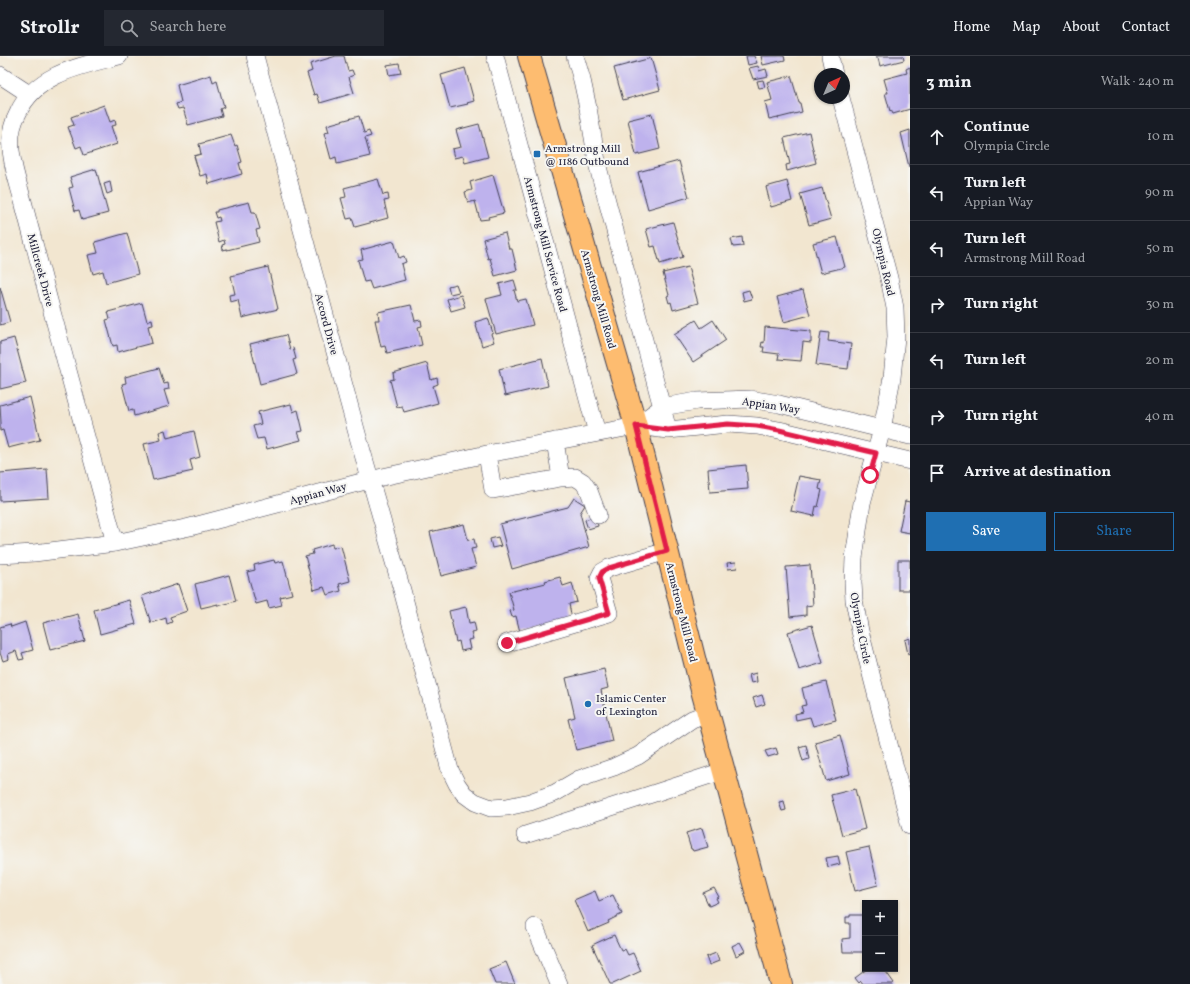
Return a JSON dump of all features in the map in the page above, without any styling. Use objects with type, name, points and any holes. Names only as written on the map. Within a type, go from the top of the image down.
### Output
[{"type":"main road","name":"Armstrong Mill Road","points":[[529,56],[636,426],[723,771],[781,984]]},
{"type":"street","name":"Millcreek Drive","points":[[115,543],[11,156],[10,139],[13,123],[18,111],[29,94],[46,80],[59,73],[119,56]]},
{"type":"street","name":"Accord Drive","points":[[255,56],[369,480],[402,590],[450,770],[457,784],[464,794],[475,802],[491,808],[507,807],[530,802],[555,793],[579,779],[614,767],[638,756],[692,718],[708,713]]},
{"type":"street","name":"Armstrong Mill Service Road","points":[[495,56],[597,433]]},
{"type":"street","points":[[575,56],[588,108],[598,167],[668,430]]},
{"type":"street","points":[[830,56],[833,68]]},
{"type":"street","points":[[0,75],[29,94]]},
{"type":"street","name":"Olympia Road","points":[[843,104],[882,250],[895,308],[896,337],[892,378],[882,429]]},
{"type":"street","name":"Appian Way","points":[[636,426],[662,407],[697,401],[750,399],[779,404],[910,436]]},
{"type":"street","name":"Appian Way","points":[[0,555],[34,553],[115,543],[190,527],[369,480],[556,440],[636,426],[668,430],[728,424],[757,426],[910,461]]},
{"type":"street","name":"Olympia Circle","points":[[882,429],[862,503],[854,558],[854,600],[860,632],[910,826]]},
{"type":"street","points":[[556,440],[561,478]]},
{"type":"street","points":[[487,454],[493,490],[561,478],[575,477],[583,482],[589,491],[598,515]]},
{"type":"street","points":[[507,643],[609,613],[599,578],[602,572],[609,568],[667,551]]},
{"type":"street","points":[[525,836],[723,771]]},
{"type":"street","points":[[535,927],[559,984]]},
{"type":"building","points":[[336,56],[344,56],[348,71],[352,70],[354,75],[349,77],[354,93],[320,103],[317,94],[314,95],[307,73],[312,71],[310,64]]},
{"type":"building","points":[[746,56],[754,56],[757,63],[748,65]]},
{"type":"building","points":[[761,56],[784,56],[785,60],[763,65]]},
{"type":"building","points":[[875,56],[903,56],[904,60],[880,66],[878,58]]},
{"type":"building","points":[[651,58],[660,90],[623,100],[614,68]]},
{"type":"building","points":[[399,63],[401,73],[389,75],[387,65]]},
{"type":"building","points":[[758,66],[759,71],[766,69],[768,76],[753,79],[749,68]]},
{"type":"building","points":[[910,67],[910,109],[893,114],[891,110],[890,111],[885,93],[888,93],[884,79],[907,73],[906,69]]},
{"type":"building","points":[[465,68],[474,101],[450,108],[441,75]]},
{"type":"building","points":[[211,75],[213,83],[217,81],[224,107],[220,109],[222,116],[188,125],[183,108],[178,109],[176,104],[181,102],[177,85]]},
{"type":"building","points":[[791,76],[802,112],[769,119],[765,102],[772,100],[767,82]]},
{"type":"building","points":[[763,80],[765,87],[759,88],[757,81]]},
{"type":"building","points":[[104,105],[110,122],[115,120],[116,125],[111,126],[117,144],[84,155],[81,146],[76,148],[68,127],[74,125],[71,117]]},
{"type":"building","points":[[652,114],[660,149],[636,155],[628,120]]},
{"type":"building","points":[[359,116],[364,133],[369,131],[371,136],[365,138],[370,156],[337,164],[336,157],[331,159],[324,133],[329,132],[327,125]]},
{"type":"building","points":[[479,124],[488,157],[465,163],[463,156],[454,158],[452,149],[461,147],[456,130]]},
{"type":"building","points":[[910,130],[910,167],[909,167],[901,133]]},
{"type":"building","points":[[809,132],[816,163],[787,171],[786,165],[790,164],[784,138]]},
{"type":"building","points":[[231,135],[235,146],[237,145],[242,162],[239,163],[242,174],[209,184],[207,174],[200,176],[194,156],[201,154],[199,144]]},
{"type":"building","points":[[679,161],[689,197],[648,209],[638,172]]},
{"type":"building","points":[[96,169],[108,213],[82,220],[79,210],[75,211],[69,188],[73,187],[70,177]]},
{"type":"building","points":[[493,175],[504,213],[488,217],[489,219],[480,220],[475,201],[468,203],[465,192],[472,190],[470,182]]},
{"type":"building","points":[[378,179],[383,195],[388,194],[389,200],[384,201],[388,218],[355,227],[352,218],[347,219],[341,198],[346,197],[344,188]]},
{"type":"building","points":[[787,181],[792,201],[771,207],[766,187]]},
{"type":"building","points":[[110,182],[112,192],[107,194],[104,184]]},
{"type":"building","points":[[822,188],[831,219],[809,225],[800,194]]},
{"type":"building","points":[[249,202],[252,212],[255,212],[260,229],[256,230],[259,242],[223,250],[222,245],[225,244],[224,240],[219,242],[214,222],[220,221],[219,217],[216,218],[214,212]]},
{"type":"building","points":[[673,222],[683,257],[660,264],[655,246],[651,247],[646,229]]},
{"type":"building","points":[[127,233],[138,274],[106,283],[103,271],[93,274],[88,255],[98,253],[95,242]]},
{"type":"building","points":[[505,233],[509,249],[512,249],[517,270],[495,276],[490,258],[488,259],[483,239]]},
{"type":"building","points":[[742,237],[743,246],[733,247],[731,239]]},
{"type":"building","points":[[837,237],[845,267],[821,273],[813,243]]},
{"type":"building","points":[[394,241],[399,258],[404,256],[406,262],[401,264],[405,280],[372,289],[369,281],[364,282],[358,260],[363,259],[361,250]]},
{"type":"building","points":[[268,267],[278,309],[242,318],[238,300],[230,302],[229,295],[235,294],[231,276]]},
{"type":"building","points":[[688,267],[698,303],[673,310],[671,302],[669,303],[667,296],[669,295],[663,273]]},
{"type":"building","points":[[514,280],[517,290],[514,290],[517,301],[526,299],[533,325],[496,334],[486,299],[502,295],[499,284]]},
{"type":"building","points":[[456,284],[459,292],[450,294],[448,286]]},
{"type":"building","points":[[0,287],[10,322],[0,325]]},
{"type":"building","points":[[749,290],[752,299],[744,301],[742,292]]},
{"type":"building","points":[[803,290],[810,315],[784,322],[777,297]]},
{"type":"building","points":[[461,295],[465,307],[451,311],[447,299]]},
{"type":"building","points":[[142,303],[147,321],[152,319],[153,325],[148,326],[152,343],[118,352],[117,345],[113,346],[106,320],[110,319],[108,312]]},
{"type":"building","points":[[411,305],[415,321],[421,320],[422,326],[418,327],[422,345],[387,353],[385,346],[381,347],[375,320],[379,320],[378,312]]},
{"type":"building","points":[[488,318],[493,333],[491,334],[494,342],[482,346],[475,322]]},
{"type":"building","points":[[696,320],[701,328],[713,320],[726,340],[693,362],[674,334]]},
{"type":"building","points":[[765,327],[811,331],[811,343],[803,342],[801,361],[778,359],[779,354],[763,352],[764,347],[761,347],[762,342],[764,343]]},
{"type":"building","points":[[821,332],[829,333],[828,341],[851,344],[848,369],[816,365]]},
{"type":"building","points":[[286,335],[290,349],[293,348],[296,359],[293,360],[297,374],[260,384],[250,344]]},
{"type":"building","points":[[14,338],[26,383],[0,389],[0,342]]},
{"type":"building","points":[[542,358],[548,386],[505,396],[499,369]]},
{"type":"building","points":[[427,363],[431,380],[437,378],[438,384],[433,386],[438,403],[404,412],[402,406],[397,407],[390,380],[394,379],[393,373]]},
{"type":"building","points":[[159,368],[164,384],[168,383],[169,389],[164,390],[169,406],[134,416],[133,410],[129,411],[122,384],[126,383],[125,377]]},
{"type":"building","points":[[30,397],[40,440],[8,448],[3,430],[0,431],[0,405]]},
{"type":"building","points":[[291,404],[293,412],[298,410],[303,431],[298,432],[301,440],[267,449],[264,438],[257,439],[253,426],[261,424],[258,412]]},
{"type":"building","points":[[165,430],[167,438],[194,431],[200,457],[190,460],[193,471],[153,480],[144,444],[161,440],[159,432]]},
{"type":"building","points":[[746,465],[748,489],[710,492],[708,469]]},
{"type":"building","points":[[47,469],[49,498],[0,501],[0,473]]},
{"type":"building","points":[[799,476],[821,480],[819,489],[822,490],[814,516],[791,511]]},
{"type":"building","points":[[574,498],[585,505],[580,513],[589,547],[512,569],[500,524],[568,507]]},
{"type":"building","points":[[905,501],[910,502],[910,533],[899,531]]},
{"type":"building","points":[[596,516],[598,526],[588,529],[585,520]]},
{"type":"building","points":[[464,524],[468,540],[474,539],[476,548],[471,549],[476,567],[441,576],[430,532]]},
{"type":"building","points":[[498,537],[501,546],[492,548],[490,539]]},
{"type":"building","points":[[332,544],[333,548],[341,546],[350,581],[339,584],[341,591],[327,595],[324,587],[314,590],[305,556],[313,554],[312,550]]},
{"type":"building","points":[[274,560],[275,563],[283,561],[292,594],[280,597],[282,605],[269,608],[267,601],[256,604],[247,572],[255,570],[254,565]]},
{"type":"building","points":[[898,560],[910,560],[910,590],[898,590]]},
{"type":"building","points":[[736,562],[737,568],[728,569],[727,563]]},
{"type":"building","points":[[810,565],[813,605],[806,606],[806,615],[790,617],[786,567]]},
{"type":"building","points":[[229,575],[236,601],[218,606],[218,604],[201,608],[195,584]]},
{"type":"building","points":[[560,577],[563,586],[572,583],[577,602],[569,604],[572,619],[520,632],[516,616],[512,617],[510,611],[514,610],[509,592],[546,583],[545,581]]},
{"type":"building","points":[[178,584],[187,611],[170,617],[172,622],[167,624],[166,618],[151,623],[142,596]]},
{"type":"building","points":[[129,600],[136,624],[100,634],[94,610]]},
{"type":"building","points":[[466,607],[469,623],[474,622],[476,631],[471,632],[473,639],[468,640],[470,649],[461,651],[459,641],[456,642],[449,611]]},
{"type":"building","points":[[78,614],[85,641],[50,650],[43,623]]},
{"type":"building","points":[[25,622],[33,650],[22,653],[24,659],[19,660],[16,651],[8,654],[9,659],[3,661],[0,653],[0,627],[10,624],[11,627]]},
{"type":"building","points":[[812,625],[823,663],[799,670],[788,632]]},
{"type":"building","points":[[910,638],[910,653],[908,654],[905,640]]},
{"type":"building","name":"Islamic Center of Lexington","points":[[604,669],[608,688],[601,690],[612,741],[576,750],[568,719],[575,717],[566,678]]},
{"type":"building","points":[[756,673],[757,682],[751,683],[749,675]]},
{"type":"building","points":[[826,682],[836,720],[813,726],[810,717],[796,720],[795,714],[803,712],[801,706],[806,705],[802,688]]},
{"type":"building","points":[[762,695],[765,704],[756,707],[753,698]]},
{"type":"building","points":[[840,735],[850,774],[826,781],[815,742]]},
{"type":"building","points":[[806,745],[809,759],[803,761],[799,747]]},
{"type":"building","points":[[776,748],[778,754],[768,757],[765,751]]},
{"type":"building","points":[[855,789],[865,829],[842,835],[831,795]]},
{"type":"building","points":[[784,801],[786,810],[782,811],[779,802]]},
{"type":"building","points":[[702,828],[708,847],[693,851],[686,833]]},
{"type":"building","points":[[869,847],[878,885],[855,891],[846,852]]},
{"type":"building","points":[[838,856],[840,864],[828,867],[826,858]]},
{"type":"building","points":[[714,888],[719,897],[716,898],[718,902],[709,906],[703,893]]},
{"type":"building","points":[[595,891],[599,901],[613,895],[622,914],[608,921],[609,923],[588,932],[574,900]]},
{"type":"building","points":[[850,915],[862,915],[862,952],[843,952],[842,939],[850,938],[850,923],[846,923],[846,917],[850,917]]},
{"type":"building","points":[[614,935],[621,950],[625,949],[628,955],[633,953],[641,971],[610,984],[592,945]]},
{"type":"building","points":[[740,942],[745,951],[736,956],[732,946]]},
{"type":"building","points":[[716,953],[719,961],[709,965],[706,957]]},
{"type":"building","points":[[506,962],[515,984],[495,984],[489,969]]},
{"type":"building","points":[[863,972],[886,972],[894,983],[863,984],[861,981],[859,983],[855,978]]},
{"type":"place","name":"Armstrong Mill @ 1186 Outbound","points":[[537,154]]},
{"type":"place","name":"Islamic Center of Lexington","points":[[588,704]]},
{"type":"route","points":[[507,643],[609,613],[599,578],[602,572],[609,568],[667,551],[636,426],[668,430],[728,424],[757,426],[779,430],[876,453],[870,475]]}]
